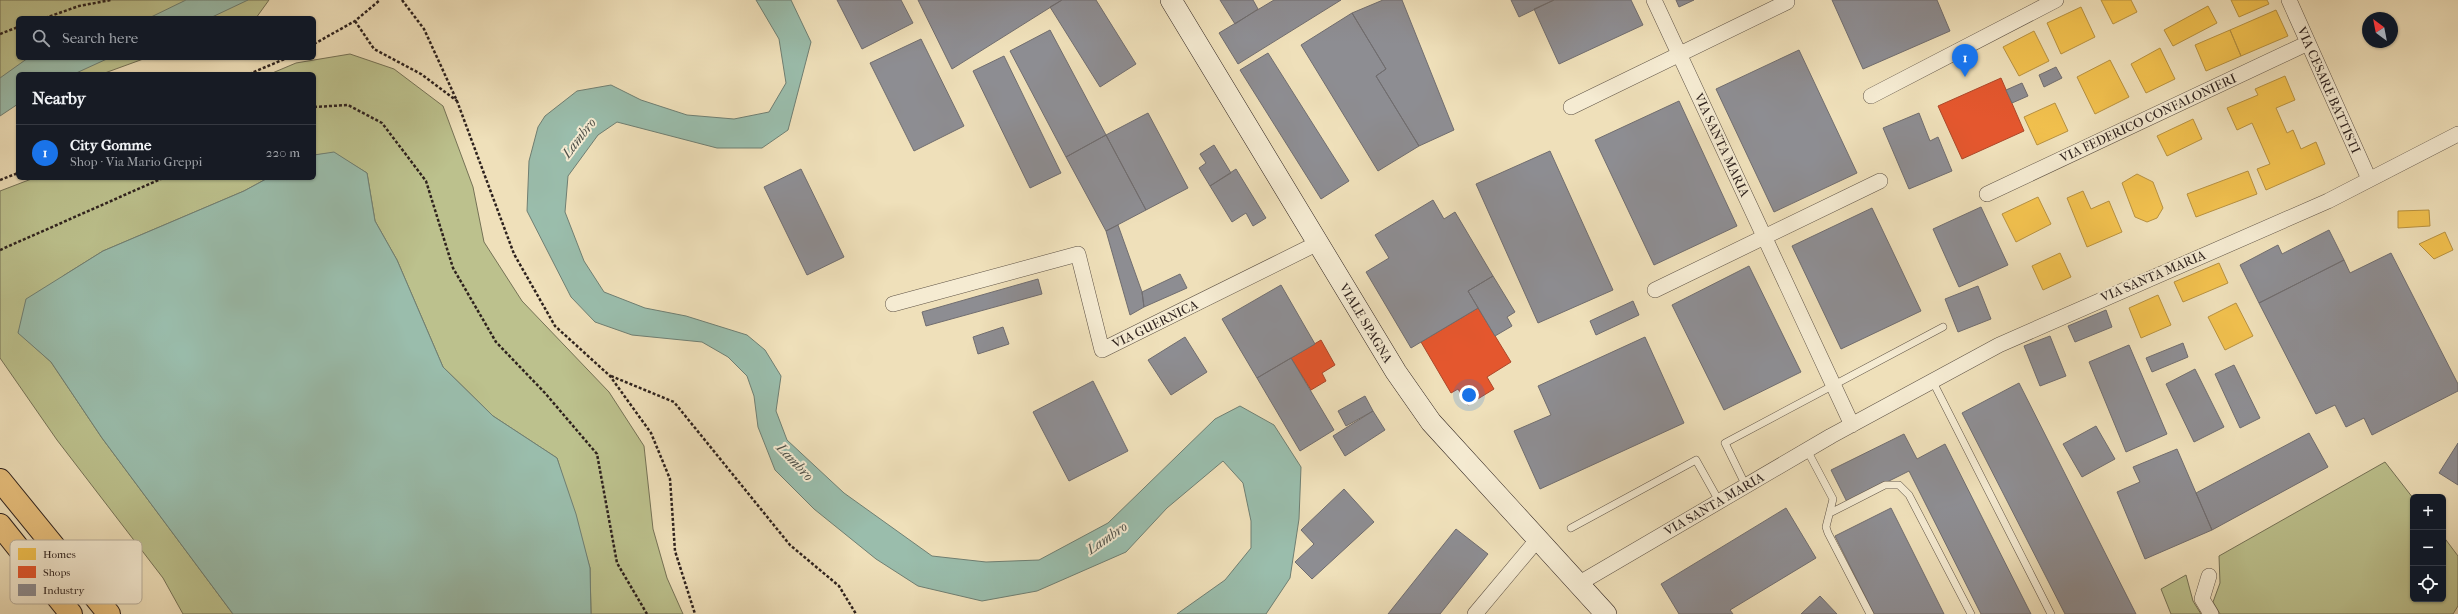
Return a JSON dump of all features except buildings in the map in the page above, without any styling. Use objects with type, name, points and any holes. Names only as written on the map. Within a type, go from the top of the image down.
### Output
[{"type":"highway","points":[[0,480],[49,540]]},
{"type":"highway","points":[[0,525],[12,540]]},
{"type":"highway","points":[[63,604],[71,614]]},
{"type":"highway","points":[[101,604],[109,614]]},
{"type":"street","name":"VIALE SPAGNA","points":[[1171,0],[1396,372],[1431,422],[1606,614]]},
{"type":"street","name":"VIA SANTA MARIA","points":[[1654,0],[1852,425]]},
{"type":"street","points":[[1871,96],[2056,0]]},
{"type":"street","name":"VIA CESARE BATTISTI","points":[[2289,0],[2369,180]]},
{"type":"street","points":[[1571,107],[1787,2]]},
{"type":"street","name":"VIA FEDERICO CONFALONIERI","points":[[1987,194],[2308,43]]},
{"type":"street","name":"VIA SANTA MARIA","points":[[1578,584],[1718,501],[1932,380],[2022,334],[2328,201],[2458,134]]},
{"type":"street","points":[[1655,290],[1880,181]]},
{"type":"street","name":"VIA GUERNICA","points":[[893,304],[1078,254],[1102,350],[1318,243]]},
{"type":"street","points":[[1475,614],[1537,540]]},
{"type":"street","points":[[2209,576],[2202,599],[2211,614]]},
{"type":"lane","points":[[1746,486],[1725,443],[1943,327]]},
{"type":"lane","points":[[1932,380],[2052,614]]},
{"type":"lane","points":[[1807,450],[1833,499],[1826,527],[1828,533],[1870,614]]},
{"type":"lane","points":[[1572,528],[1696,460],[1718,501]]},
{"type":"lane","points":[[1830,513],[1885,485],[1899,485],[1909,495],[1972,614]]},
{"type":"path","points":[[51,16],[79,6],[111,0]]},
{"type":"path","points":[[316,43],[355,21],[380,0]]},
{"type":"path","points":[[402,0],[424,30],[457,101],[518,261],[554,326],[610,376],[651,433],[670,479],[675,551],[695,614]]},
{"type":"path","points":[[355,21],[374,49],[422,74],[457,101]]},
{"type":"path","points":[[0,34],[16,29]]},
{"type":"path","points":[[254,72],[282,60]]},
{"type":"path","points":[[316,107],[348,105],[382,123],[426,181],[452,268],[496,342],[545,393],[597,454],[617,563],[647,614]]},
{"type":"path","points":[[0,180],[16,174]]},
{"type":"path","points":[[0,250],[158,180]]},
{"type":"path","points":[[610,376],[674,402],[790,545],[839,586],[856,614]]},
{"type":"green space","points":[[0,0],[269,0],[257,16],[16,16],[16,60],[140,60],[108,72],[16,72],[16,105],[0,111]]},
{"type":"green space","points":[[350,54],[394,69],[443,106],[473,187],[484,242],[522,301],[609,392],[644,446],[653,529],[667,578],[683,614],[591,614],[590,568],[557,458],[493,416],[443,367],[397,260],[375,221],[367,173],[334,153],[316,155],[316,72],[275,72],[296,63]]},
{"type":"green space","points":[[29,180],[264,180],[244,191],[103,251],[63,276],[18,332],[51,362],[102,438],[233,614],[183,614],[163,578],[142,551],[142,540],[134,540],[57,440],[0,358],[0,191]]},
{"type":"green space","points":[[2385,462],[2410,494],[2410,602],[2446,602],[2446,540],[2458,556],[2458,606],[2453,614],[2220,614],[2213,602],[2220,583],[2219,556]]},
{"type":"green space","points":[[2186,575],[2193,601],[2201,614],[2171,614],[2161,589]]},
{"type":"water","points":[[186,0],[248,0],[214,16],[153,16]]},
{"type":"water","name":"Lambro","points":[[756,0],[791,0],[811,42],[788,130],[762,148],[717,148],[617,122],[598,135],[568,176],[565,212],[584,261],[604,292],[645,308],[686,316],[747,335],[765,350],[781,376],[776,411],[787,440],[844,493],[932,556],[986,562],[1039,560],[1108,523],[1215,419],[1240,406],[1274,425],[1301,467],[1299,519],[1290,578],[1266,614],[1177,614],[1225,580],[1251,548],[1251,521],[1243,483],[1223,461],[1167,508],[1126,552],[1037,591],[982,601],[918,586],[876,559],[814,509],[775,470],[758,427],[754,396],[747,376],[728,357],[702,342],[632,335],[595,322],[571,297],[527,211],[529,161],[538,127],[545,116],[577,91],[611,85],[641,100],[687,115],[734,119],[769,112],[786,83],[779,39]]},
{"type":"water","points":[[25,60],[105,60],[78,72],[16,72],[16,105],[0,116],[0,78]]},
{"type":"water","points":[[334,152],[367,173],[375,221],[397,260],[443,367],[493,416],[557,458],[576,514],[590,568],[591,614],[233,614],[102,438],[51,362],[18,333],[26,299],[103,251],[244,191],[264,180],[316,180],[316,155]]},
{"type":"place","name":"City Gomme","points":[[1965,77]]}]
